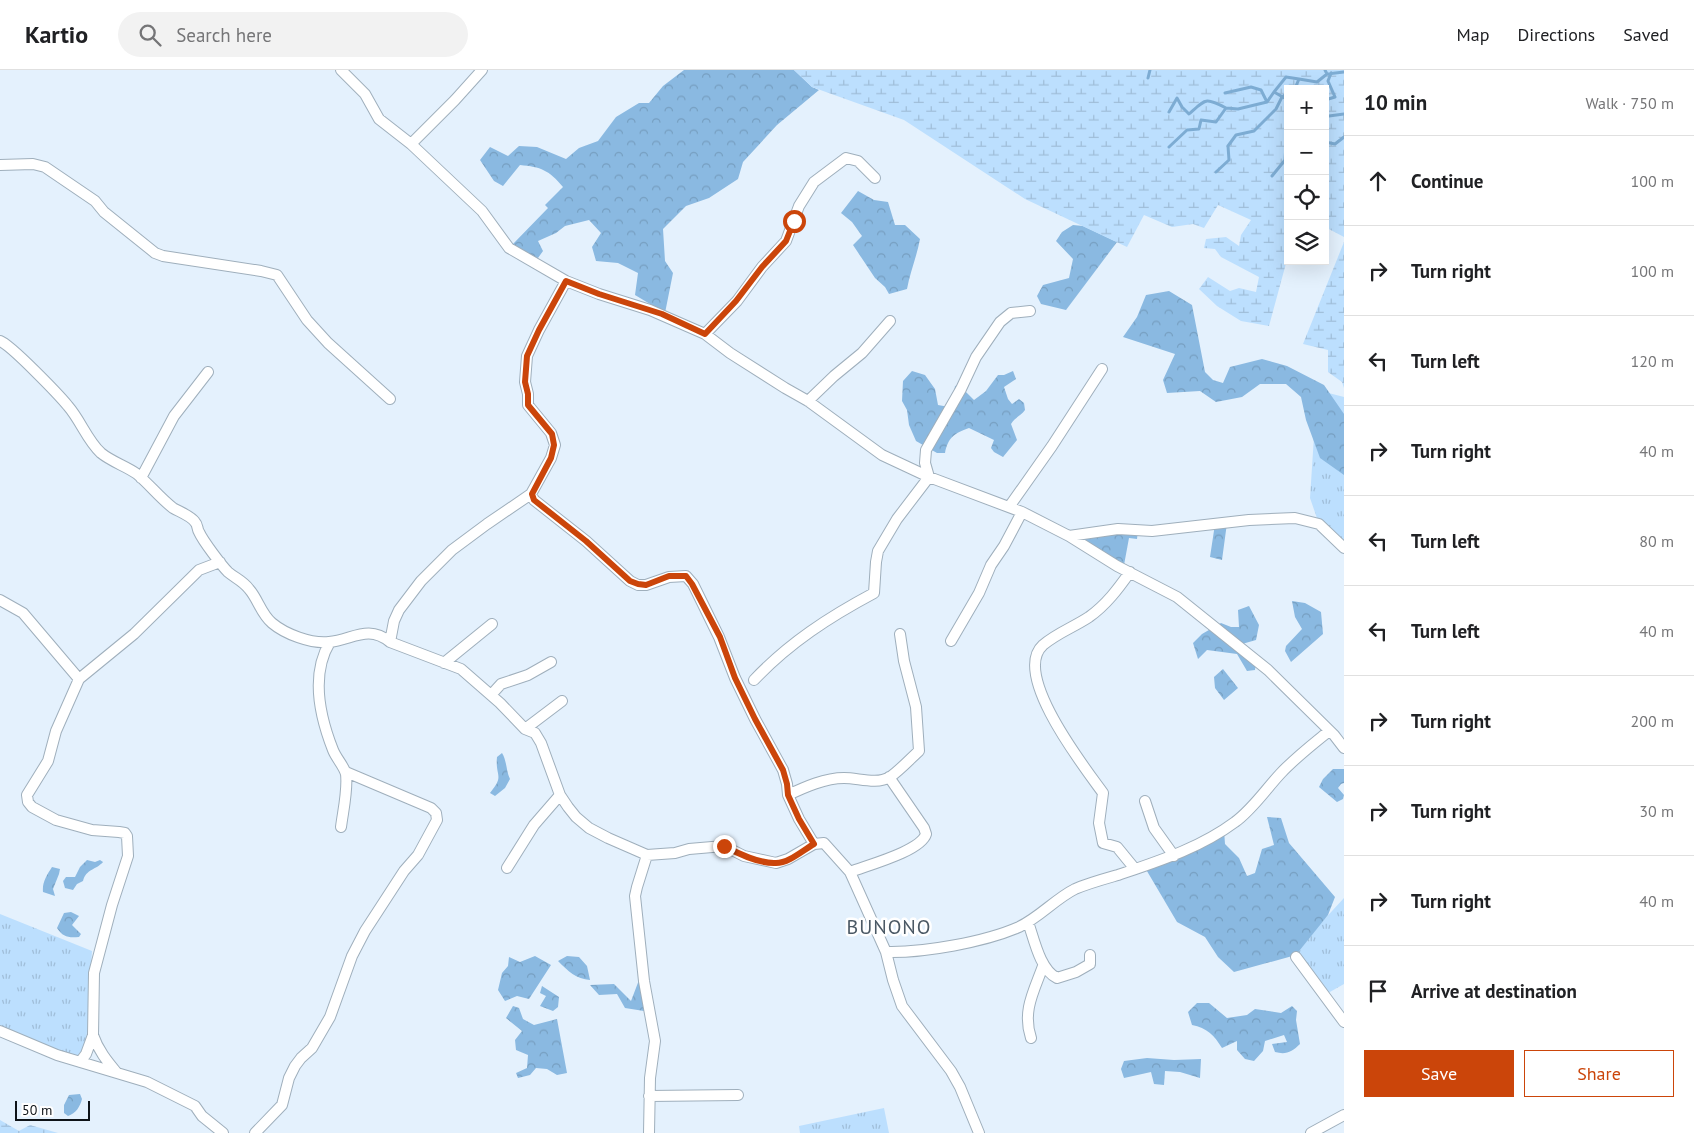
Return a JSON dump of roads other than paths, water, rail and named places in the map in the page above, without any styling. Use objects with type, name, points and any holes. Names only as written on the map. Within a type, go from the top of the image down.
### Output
[{"type":"street","points":[[340,70],[365,94],[380,119],[412,144],[482,212],[509,248],[566,281],[599,294],[656,312],[705,334],[738,358],[808,401],[882,455],[929,477],[1022,512],[1069,536],[1177,597],[1268,670],[1330,731],[1344,748]]},
{"type":"street","points":[[412,144],[482,70]]},
{"type":"street","points":[[705,334],[736,301],[762,267],[786,241],[799,206],[814,182],[846,158],[858,161],[875,178]]},
{"type":"street","points":[[0,165],[33,164],[45,167],[95,201],[104,212],[155,253],[163,256],[277,275],[306,320],[328,343],[390,399]]},
{"type":"street","points":[[390,642],[394,621],[421,581],[441,560],[487,524],[532,494],[551,458],[554,445],[552,434],[528,405],[525,382],[527,356],[566,281]]},
{"type":"street","points":[[929,477],[925,463],[926,450],[961,389],[976,357],[1000,322],[1011,313],[1030,311]]},
{"type":"street","points":[[808,401],[862,353],[890,321]]},
{"type":"street","points":[[0,341],[4,342],[21,358],[69,407],[91,442],[102,454],[136,474],[162,500],[194,520],[197,524],[198,532],[220,562],[228,572],[239,578],[250,590],[272,623],[282,630],[321,642],[330,642],[366,634],[381,635],[390,642],[461,669],[525,729],[535,733],[541,743],[560,795],[576,818],[589,828],[647,855],[724,846],[744,856],[776,864],[814,844],[824,843],[850,872],[886,952],[902,1006],[951,1071],[960,1086],[979,1133]]},
{"type":"street","points":[[1009,507],[1052,446],[1102,369]]},
{"type":"street","points":[[141,478],[174,416],[208,372]]},
{"type":"street","points":[[754,680],[776,657],[814,628],[874,593],[878,551],[897,519],[929,477]]},
{"type":"street","points":[[532,494],[534,500],[586,541],[630,581],[646,585],[669,576],[686,576],[720,637],[735,678],[783,770],[788,795],[799,819],[814,844]]},
{"type":"street","points":[[951,641],[979,593],[991,565],[1004,546],[1022,512]]},
{"type":"street","points":[[1069,536],[1118,529],[1152,530],[1249,520],[1295,518],[1319,524],[1344,548]]},
{"type":"street","points":[[117,1073],[102,1055],[93,1035],[94,973],[112,905],[128,856],[127,836],[125,833],[92,830],[56,820],[32,807],[28,802],[27,795],[48,761],[56,731],[79,679],[134,634],[199,570],[220,562]]},
{"type":"street","points":[[1130,572],[1104,605],[1041,647],[1038,653],[1036,668],[1043,699],[1055,725],[1103,793],[1099,823],[1103,842],[1118,848],[1135,869]]},
{"type":"street","points":[[0,600],[23,613],[79,679]]},
{"type":"street","points":[[444,663],[492,624]]},
{"type":"street","points":[[788,795],[813,784],[834,779],[876,781],[889,777],[919,751],[916,707],[904,661],[900,634]]},
{"type":"street","points":[[330,642],[324,652],[318,688],[320,708],[334,752],[346,772],[341,828]]},
{"type":"street","points":[[491,696],[501,684],[528,675],[552,662]]},
{"type":"street","points":[[525,729],[562,701]]},
{"type":"street","points":[[886,952],[908,952],[990,937],[1019,927],[1077,889],[1174,856],[1207,840],[1245,814],[1283,770],[1330,731]]},
{"type":"street","points":[[255,1133],[282,1106],[289,1078],[295,1066],[312,1048],[330,1016],[356,948],[404,871],[418,855],[437,820],[436,813],[431,808],[346,772]]},
{"type":"street","points":[[850,872],[905,851],[918,845],[924,839],[926,834],[924,828],[889,777]]},
{"type":"street","points":[[507,868],[534,824],[560,795]]},
{"type":"street","points":[[1145,801],[1154,828],[1174,856]]},
{"type":"street","points":[[647,855],[636,887],[635,896],[644,981],[655,1041],[650,1078],[649,1133]]},
{"type":"street","points":[[1028,922],[1043,966],[1057,978],[1076,972],[1090,964],[1090,955]]},
{"type":"street","points":[[1296,958],[1344,1022]]},
{"type":"street","points":[[1031,1038],[1027,1026],[1027,1010],[1043,966]]},
{"type":"street","points":[[0,1031],[32,1046],[147,1082],[195,1106],[202,1116],[223,1133]]},
{"type":"street","points":[[80,1062],[86,1054],[93,1035]]},
{"type":"street","points":[[649,1096],[738,1095]]},
{"type":"street","points":[[1311,1133],[1344,1115]]},
{"type":"waterway","points":[[1148,78],[1150,70]]},
{"type":"waterway","points":[[1325,70],[1327,74],[1344,72]]},
{"type":"waterway","points":[[1329,99],[1335,97],[1328,81],[1331,73]]},
{"type":"waterway","points":[[1296,85],[1299,79],[1317,82],[1327,74]]},
{"type":"waterway","points":[[1274,92],[1286,77],[1299,79]]},
{"type":"waterway","points":[[1225,93],[1251,87],[1261,90],[1267,102]]},
{"type":"waterway","points":[[1169,147],[1187,130],[1199,129],[1201,120],[1216,122],[1226,108],[1238,109],[1267,102],[1274,92],[1284,98]]},
{"type":"waterway","points":[[1216,172],[1229,160],[1228,146],[1236,135],[1254,131],[1276,109],[1284,96]]},
{"type":"waterway","points":[[1169,112],[1177,98],[1189,114],[1206,101],[1214,102],[1226,108]]},
{"type":"waterway","points":[[1329,116],[1344,114]]},
{"type":"waterway","points":[[1329,143],[1335,144],[1344,137]]},
{"type":"waterway","points":[[1272,176],[1284,161]]},
{"type":"district","name":"BUNONO","points":[[889,927]]}]
